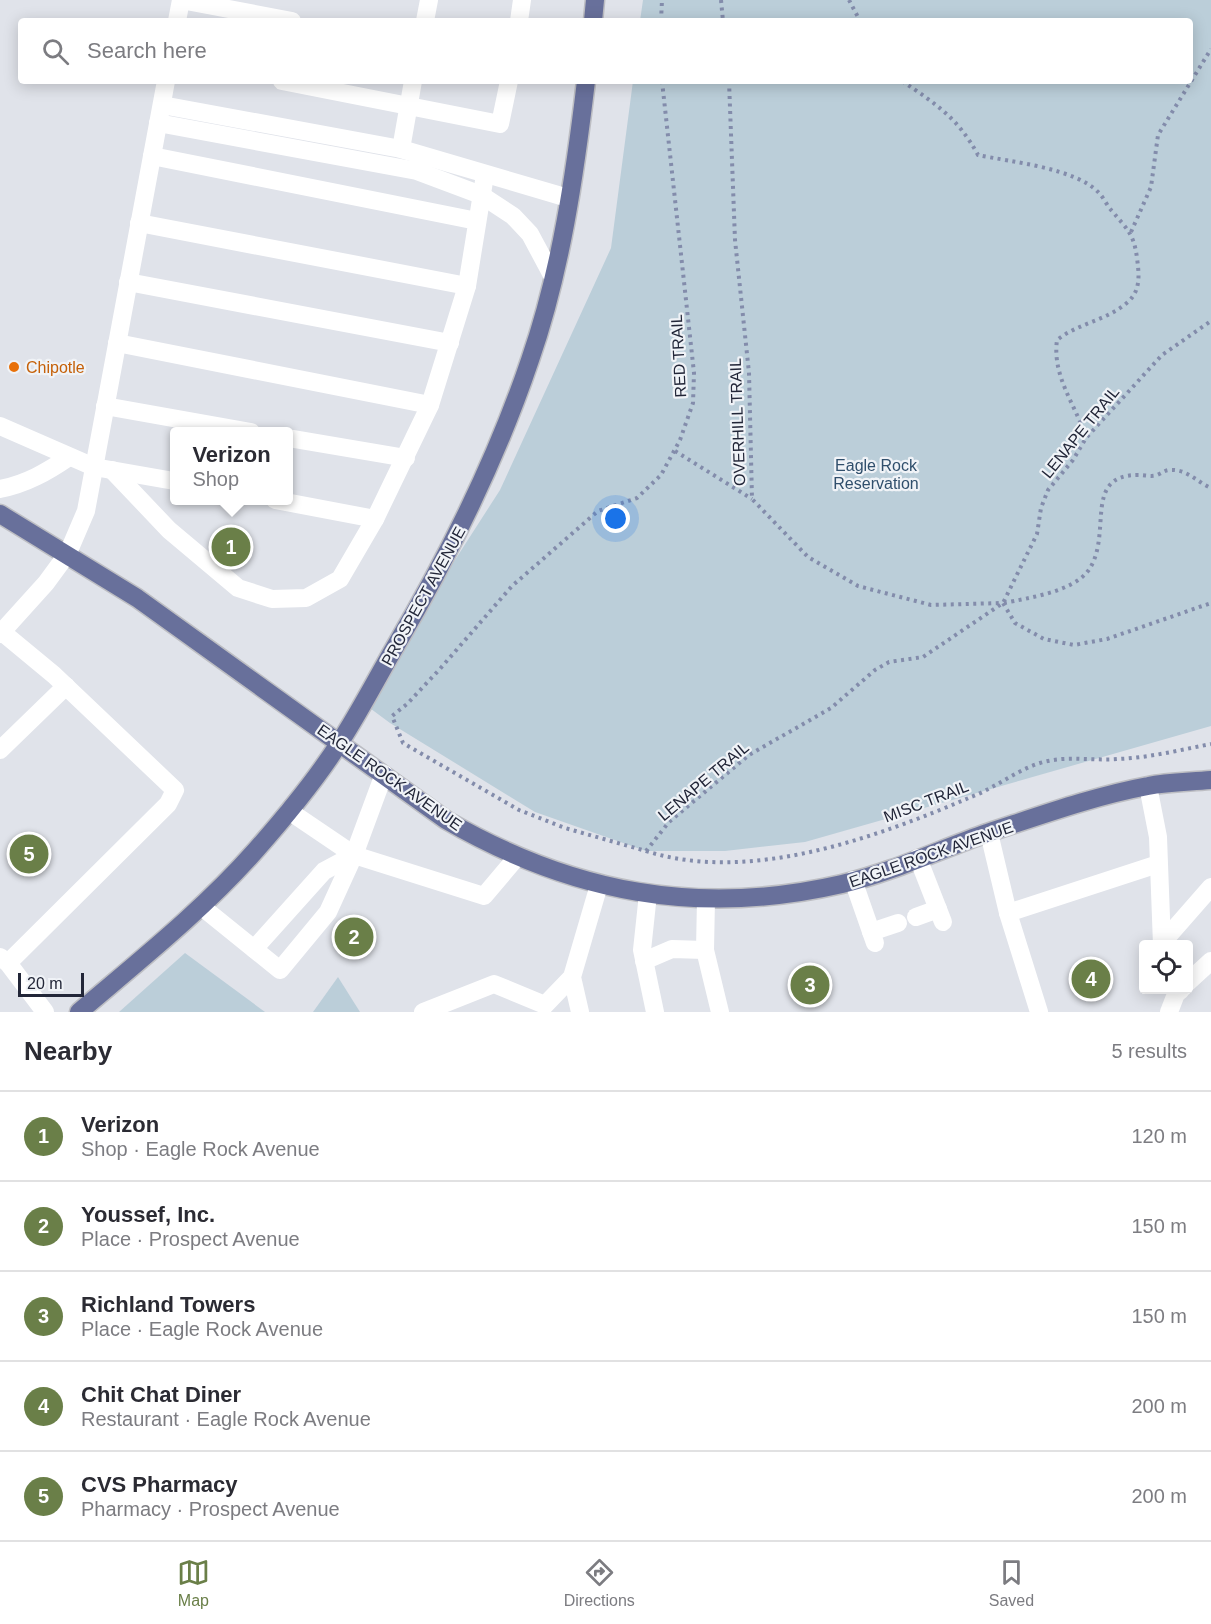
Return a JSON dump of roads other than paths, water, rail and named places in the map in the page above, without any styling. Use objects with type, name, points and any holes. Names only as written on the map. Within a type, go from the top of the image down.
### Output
[{"type":"main road","points":[[593,18],[595,0]]},
{"type":"main road","name":"PROSPECT AVENUE","points":[[79,1012],[202,907],[289,811],[340,742],[444,563],[471,508],[530,361],[553,276],[586,84]]},
{"type":"main road","name":"EAGLE ROCK AVENUE","points":[[0,514],[68,553],[138,598],[446,820],[517,857],[599,885],[648,894],[706,899],[775,896],[852,880],[988,833],[1148,786],[1211,780]]},
{"type":"street","points":[[178,18],[181,0],[276,18]]},
{"type":"street","points":[[426,18],[429,0]]},
{"type":"street","points":[[519,18],[522,0]]},
{"type":"street","points":[[45,1012],[4,960],[168,804],[175,790],[66,686],[1,633],[46,583],[68,553],[103,468],[105,406],[165,84]]},
{"type":"street","points":[[297,84],[500,124],[508,84]]},
{"type":"street","points":[[400,149],[413,84]]},
{"type":"street","points":[[160,114],[400,149],[568,198]]},
{"type":"street","points":[[160,114],[417,171],[482,195],[513,216],[530,234],[553,276]]},
{"type":"street","points":[[152,156],[477,221]]},
{"type":"street","points":[[103,468],[169,530],[238,588],[272,599],[306,598],[340,579],[375,519],[430,405],[467,286],[484,175]]},
{"type":"street","points":[[140,223],[467,286]]},
{"type":"street","points":[[128,282],[450,343]]},
{"type":"street","points":[[117,343],[430,405]]},
{"type":"street","points":[[105,406],[223,427]]},
{"type":"street","points":[[0,426],[69,457],[103,468],[170,481]]},
{"type":"street","points":[[293,439],[406,458]]},
{"type":"street","points":[[0,489],[19,485],[47,472],[69,457]]},
{"type":"street","points":[[293,504],[375,519]]},
{"type":"street","points":[[0,750],[66,686]]},
{"type":"street","points":[[202,907],[280,970],[328,912],[354,855],[384,774]]},
{"type":"street","points":[[1148,786],[1158,837],[1162,940]]},
{"type":"street","points":[[289,811],[354,855],[484,896],[517,857]]},
{"type":"street","points":[[988,833],[1008,913],[1038,1012]]},
{"type":"street","points":[[254,949],[324,871],[354,855]]},
{"type":"street","points":[[916,917],[940,915],[918,858]]},
{"type":"street","points":[[1008,913],[1158,864]]},
{"type":"street","points":[[852,880],[873,938],[898,923]]},
{"type":"street","points":[[423,1012],[494,984],[545,1005],[572,977],[599,885]]},
{"type":"street","points":[[1165,940],[1211,887]]},
{"type":"street","points":[[648,894],[642,950],[655,1012]]},
{"type":"street","points":[[706,899],[705,950],[720,1012]]},
{"type":"street","points":[[644,961],[672,949],[705,950]]},
{"type":"street","points":[[1193,977],[1211,961]]},
{"type":"street","points":[[572,977],[580,1012]]},
{"type":"street","points":[[1169,1012],[1178,994]]},
{"type":"place","name":"Chipotle","points":[[14,367]]},
{"type":"place","name":"Verizon","points":[[231,547]]},
{"type":"place","name":"CVS Pharmacy","points":[[29,854]]},
{"type":"place","name":"Youssef, Inc.","points":[[354,937]]},
{"type":"place","name":"Chit Chat Diner","points":[[1091,979]]},
{"type":"place","name":"Richland Towers","points":[[810,985]]},
{"type":"park label","name":"Eagle Rock Reservation","points":[[876,474]]}]
